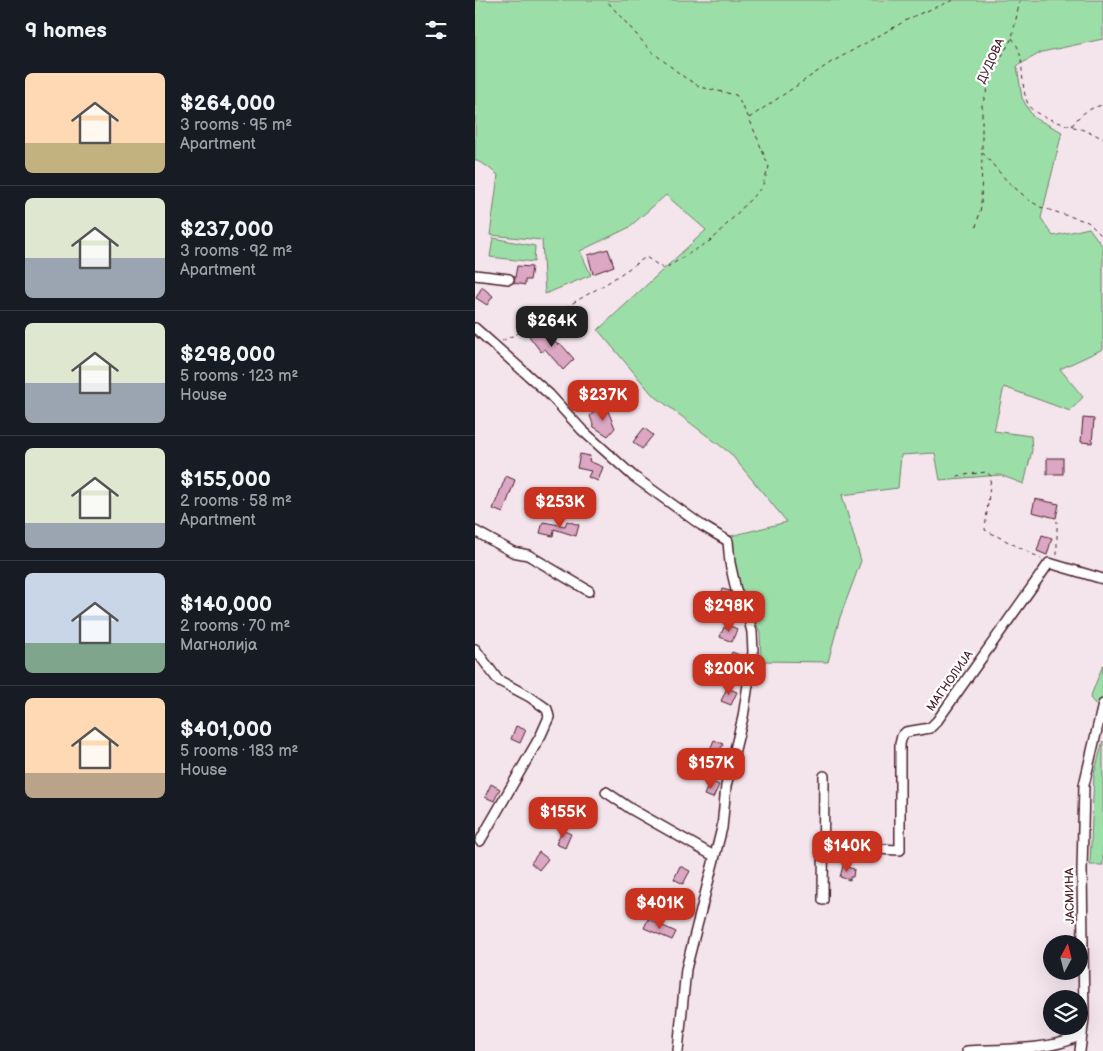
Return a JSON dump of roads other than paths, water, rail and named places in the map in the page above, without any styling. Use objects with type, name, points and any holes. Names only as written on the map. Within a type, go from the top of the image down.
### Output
[{"type":"street","points":[[475,275],[509,279]]},
{"type":"street","points":[[475,328],[494,347],[549,394],[582,430],[633,476],[701,525],[728,541],[730,563],[736,590],[747,612],[752,632],[753,652],[743,717],[727,779],[722,828],[686,970],[678,1051]]},
{"type":"street","points":[[475,531],[495,540],[513,552],[528,555],[589,591]]},
{"type":"street","name":"МАГНОЛИЈА","points":[[823,847],[900,850],[900,744],[902,736],[907,732],[929,728],[937,721],[1053,564],[1103,579]]},
{"type":"street","points":[[475,649],[499,680],[547,709],[549,717],[541,735],[480,841]]},
{"type":"street","name":"ЈАСМИНА","points":[[1084,990],[1082,870],[1084,786],[1103,704]]},
{"type":"street","points":[[823,900],[824,776]]},
{"type":"street","points":[[606,792],[631,810],[714,856]]},
{"type":"street","points":[[967,1051],[1043,1046],[1073,1040],[1080,1035]]},
{"type":"street","name":"ЈАСМИНА","points":[[1080,1051],[1082,1035]]}]
